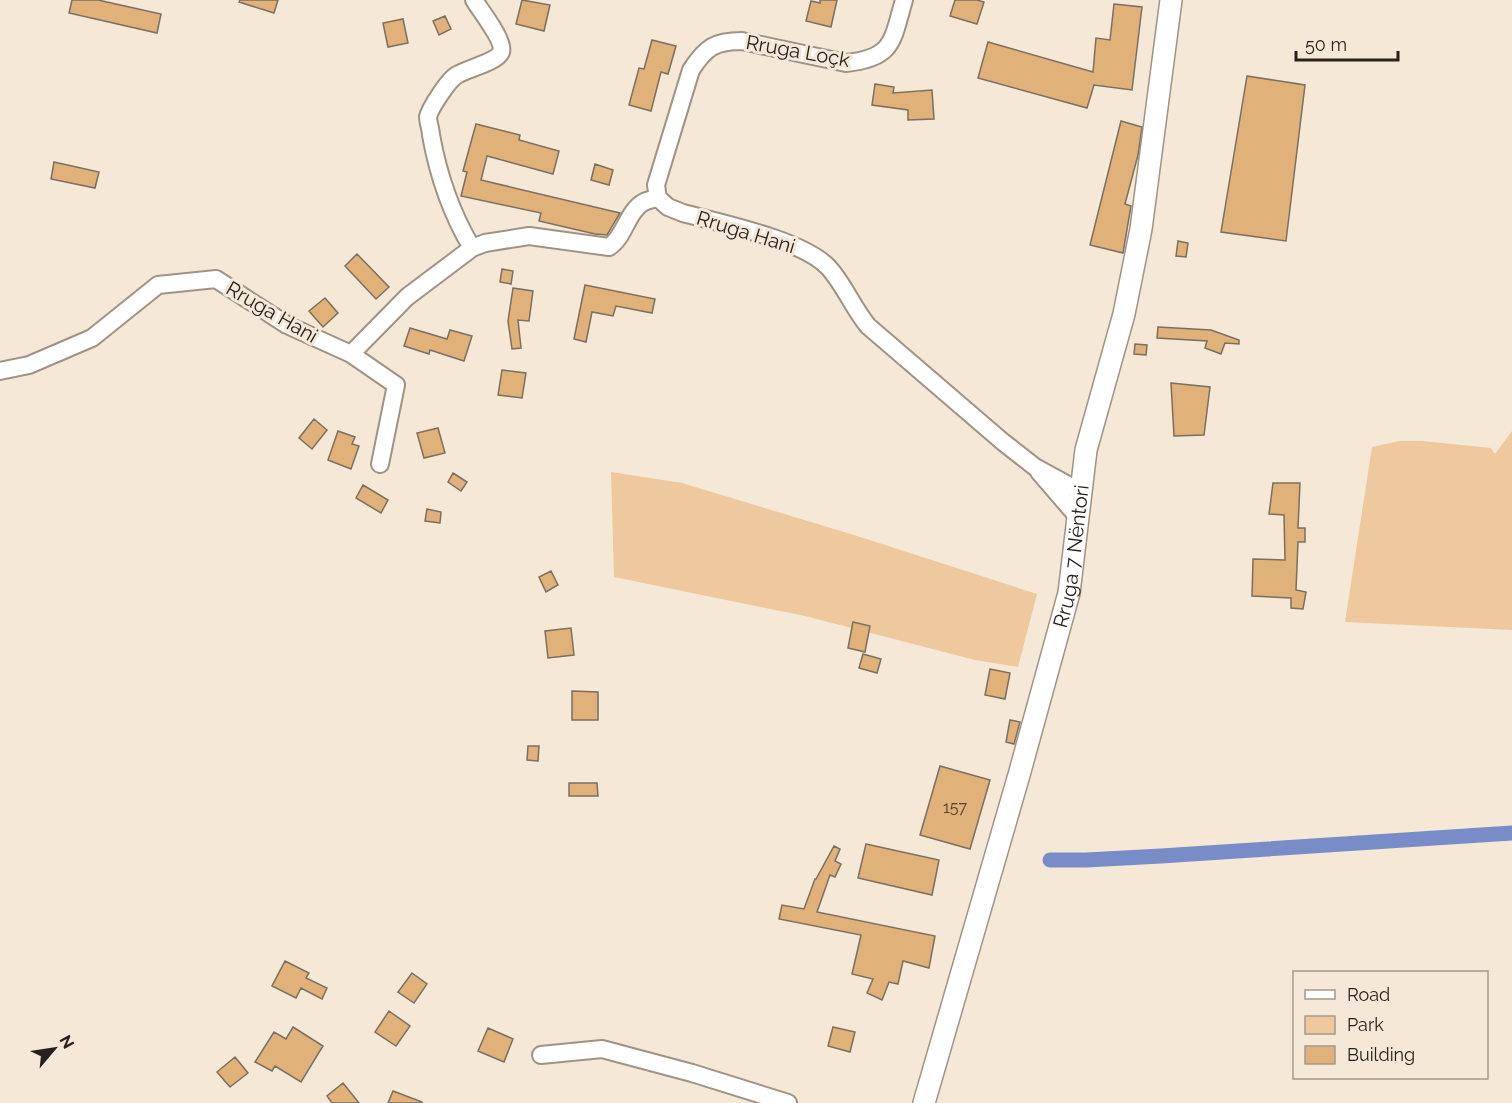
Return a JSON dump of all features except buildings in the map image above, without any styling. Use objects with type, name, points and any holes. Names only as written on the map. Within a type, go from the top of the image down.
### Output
[{"type":"main road","name":"Rruga 7 Nëntori","points":[[924,1103],[1019,776],[1069,593],[1086,450],[1124,314],[1139,239],[1171,0]]},
{"type":"street","points":[[472,248],[446,193],[435,158],[428,117],[448,81],[500,54],[502,49],[497,35],[474,0]]},
{"type":"street","name":"Rruga Loçk","points":[[658,198],[656,185],[691,70],[700,56],[713,45],[727,41],[742,41],[846,63],[861,62],[878,57],[888,48],[904,0]]},
{"type":"street","points":[[351,354],[407,297],[472,248],[485,243],[530,236],[609,247],[616,243],[635,210],[643,202],[658,198]]},
{"type":"street","name":"Rruga Hani","points":[[658,198],[668,207],[682,213],[791,244],[818,258],[839,281],[858,315],[868,326],[1035,467],[1081,492]]},
{"type":"street","name":"Rruga Hani","points":[[0,371],[29,364],[92,339],[158,285],[216,279],[287,325],[351,354],[396,385],[380,464]]},
{"type":"street","name":"Rruga Hani","points":[[1035,467],[1077,516]]},
{"type":"street","points":[[541,1054],[602,1049],[692,1073],[788,1103]]},
{"type":"green space","points":[[1512,431],[1512,630],[1345,622],[1372,447],[1399,441],[1423,441],[1491,448],[1495,454]]},
{"type":"green space","points":[[611,472],[682,483],[1037,594],[1018,667],[975,660],[805,616],[614,577]]},
{"type":"waterway","points":[[1050,860],[1161,856],[1512,833]]}]
